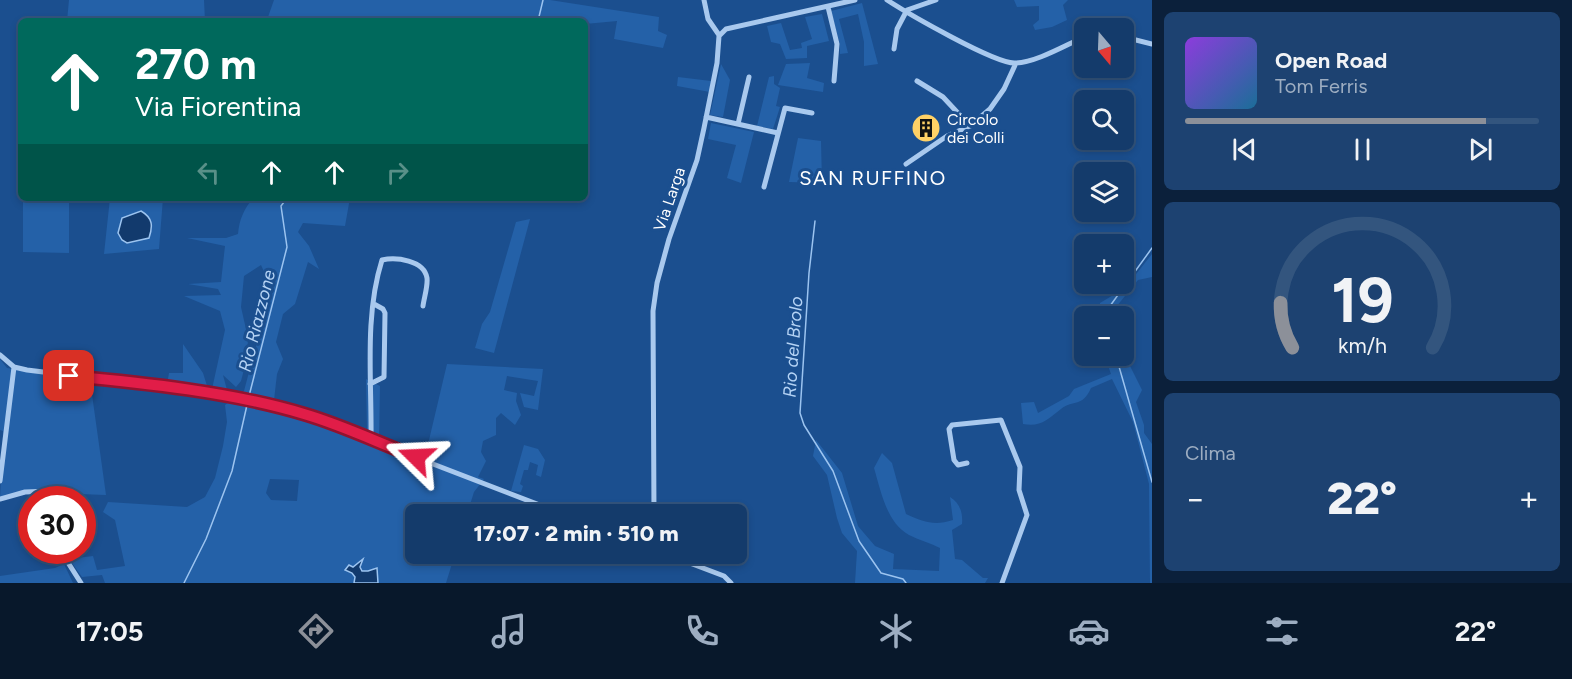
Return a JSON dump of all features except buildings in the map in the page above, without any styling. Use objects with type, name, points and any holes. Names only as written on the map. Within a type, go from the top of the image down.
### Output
[{"type":"street","points":[[704,0],[708,19],[719,34],[726,29],[855,0]]},
{"type":"street","points":[[887,0],[906,13],[997,58],[1016,63],[1074,41]]},
{"type":"street","points":[[894,49],[897,29],[910,8],[936,0]]},
{"type":"street","points":[[828,7],[837,44],[834,81]]},
{"type":"street","name":"Via Larga","points":[[654,504],[653,311],[657,283],[666,250],[697,160],[717,63],[719,34]]},
{"type":"street","points":[[1134,40],[1152,44]]},
{"type":"street","points":[[906,164],[946,136],[970,126],[990,109],[1000,95],[1016,63]]},
{"type":"street","points":[[738,124],[749,78]]},
{"type":"street","points":[[917,81],[943,97],[970,126]]},
{"type":"street","points":[[764,187],[785,108],[812,113]]},
{"type":"street","points":[[706,117],[778,133]]},
{"type":"street","points":[[371,440],[370,327],[377,275],[382,260],[411,261],[424,271],[427,278],[423,306]]},
{"type":"street","points":[[370,384],[384,377],[384,313],[383,309],[374,304]]},
{"type":"street","points":[[0,355],[14,367],[34,372],[173,388],[238,399],[303,414],[537,504]]},
{"type":"street","points":[[0,480],[14,367]]},
{"type":"street","points":[[967,463],[958,465],[954,460],[950,429],[952,425],[1001,420],[1020,468],[1019,490],[1027,515],[1002,583]]},
{"type":"street","points":[[0,499],[18,494]]},
{"type":"street","points":[[69,564],[81,583]]},
{"type":"street","points":[[693,564],[717,573],[731,583]]},
{"type":"shaded area","points":[[69,0],[204,0],[205,18],[67,18]]},
{"type":"shaded area","points":[[274,0],[550,0],[659,17],[658,31],[667,35],[663,48],[614,39],[617,21],[588,24],[588,18],[268,17]]},
{"type":"shaded area","points":[[1014,0],[1068,0],[1063,5],[1067,20],[1052,27],[1035,30],[1033,25],[1039,20],[1039,6],[1017,7]]},
{"type":"shaded area","points":[[862,3],[878,64],[864,66],[864,42],[858,14],[839,19],[848,53],[840,54],[840,45],[831,11]]},
{"type":"shaded area","points":[[822,14],[829,41],[807,46],[807,58],[786,59],[780,44],[771,42],[767,26],[781,23],[790,50],[802,48],[801,43],[812,39],[805,17]]},
{"type":"shaded area","points":[[810,63],[807,78],[824,83],[823,92],[778,85],[786,64]]},
{"type":"shaded area","points":[[721,64],[730,80],[723,117],[710,115]]},
{"type":"shaded area","points":[[774,76],[774,84],[780,88],[776,106],[780,107],[773,129],[757,126],[769,77]]},
{"type":"shaded area","points":[[678,77],[711,81],[710,92],[677,86]]},
{"type":"shaded area","points":[[711,123],[754,132],[741,183],[727,178],[736,145],[708,139]]},
{"type":"shaded area","points":[[798,138],[821,141],[822,183],[789,182]]},
{"type":"shaded area","points":[[23,201],[40,203],[40,201],[69,201],[69,253],[23,252]]},
{"type":"shaded area","points":[[110,201],[163,201],[159,249],[104,254]]},
{"type":"shaded area","points":[[251,201],[349,201],[345,226],[303,223],[298,232],[309,246],[319,269],[308,262],[295,304],[283,314],[276,342],[283,359],[277,374],[274,400],[367,431],[366,379],[380,386],[379,440],[425,457],[447,364],[543,369],[538,410],[524,407],[520,393],[534,396],[538,381],[507,376],[504,390],[517,393],[516,401],[521,415],[515,425],[501,413],[496,418],[496,435],[483,441],[481,452],[486,461],[478,477],[484,479],[474,492],[470,504],[405,504],[405,564],[452,564],[446,583],[378,583],[377,576],[372,571],[362,571],[359,564],[346,570],[355,577],[354,583],[105,583],[102,575],[82,577],[73,564],[95,564],[97,570],[125,566],[115,520],[103,512],[108,502],[187,507],[205,497],[215,478],[227,422],[225,405],[244,391],[259,334],[258,297],[266,276],[261,265],[244,276],[241,307],[248,338],[247,358],[241,381],[236,387],[223,375],[227,390],[212,389],[225,330],[220,311],[184,296],[221,295],[218,289],[188,284],[221,282],[225,246],[187,238],[226,238],[238,234],[241,219]],"holes":[[[270,479],[299,480],[297,501],[271,500],[266,493]]]},
{"type":"shaded area","points":[[141,211],[148,216],[151,223],[149,238],[127,243],[118,233],[122,218]]},
{"type":"shaded area","points":[[530,219],[494,353],[475,348],[482,324],[490,312],[516,222]]},
{"type":"shaded area","points":[[1152,254],[1152,277],[1138,280],[1134,285],[1134,277]]},
{"type":"shaded area","points":[[1115,294],[1127,294],[1117,306],[1100,306],[1100,303]]},
{"type":"shaded area","points":[[183,344],[203,373],[209,392],[167,385],[169,373],[183,373]]},
{"type":"shaded area","points":[[0,359],[7,368],[90,380],[106,495],[96,495],[96,486],[18,486],[18,493],[0,500],[3,431],[0,430]]},
{"type":"shaded area","points":[[1108,366],[1130,366],[1142,390],[1136,402],[1144,425],[1144,433],[1152,444],[1152,583],[1150,583],[1149,484],[1133,422],[1112,379],[1091,388],[1081,401],[1066,406],[1044,422],[1023,424],[1021,403],[1034,402],[1038,413],[1069,396],[1074,389],[1111,374]]},
{"type":"shaded area","points":[[816,440],[842,473],[858,526],[875,546],[894,554],[893,569],[939,571],[940,548],[909,535],[901,529],[890,514],[874,468],[882,453],[892,463],[906,514],[929,522],[946,522],[953,520],[950,497],[956,502],[961,512],[962,524],[952,530],[955,559],[962,560],[983,578],[988,578],[985,583],[855,583],[857,551],[842,533],[827,475],[813,456]]},
{"type":"shaded area","points":[[524,445],[538,449],[545,460],[541,477],[536,475],[538,465],[530,462],[528,470],[524,470],[520,484],[523,486],[521,492],[511,491]]},
{"type":"shaded area","points":[[363,559],[360,567],[362,571],[377,568],[378,583],[354,583],[355,577],[345,570],[349,565],[353,567]]},
{"type":"shaded area","points":[[64,564],[73,583],[0,583],[0,576],[55,568]]},
{"type":"waterway","name":"Rio Riazzone","points":[[539,18],[543,0]]},
{"type":"waterway","name":"Rio Riazzone","points":[[248,400],[287,247],[281,206],[285,201]]},
{"type":"waterway","name":"Rio del Brolo","points":[[815,221],[809,273],[800,413],[804,425],[833,471],[859,541],[881,573],[903,579],[906,583]]},
{"type":"waterway","points":[[1110,306],[1152,248]]},
{"type":"waterway","points":[[1119,366],[1152,482]]},
{"type":"waterway","name":"Rio Riazzone","points":[[184,583],[206,539],[232,471],[247,405]]},
{"type":"place","name":"Circolo dei Colli","points":[[926,128]]},
{"type":"district","name":"SAN RUFFINO","points":[[873,178]]},
{"type":"route","points":[[69,376],[190,390],[283,409],[307,415],[416,457]]}]
